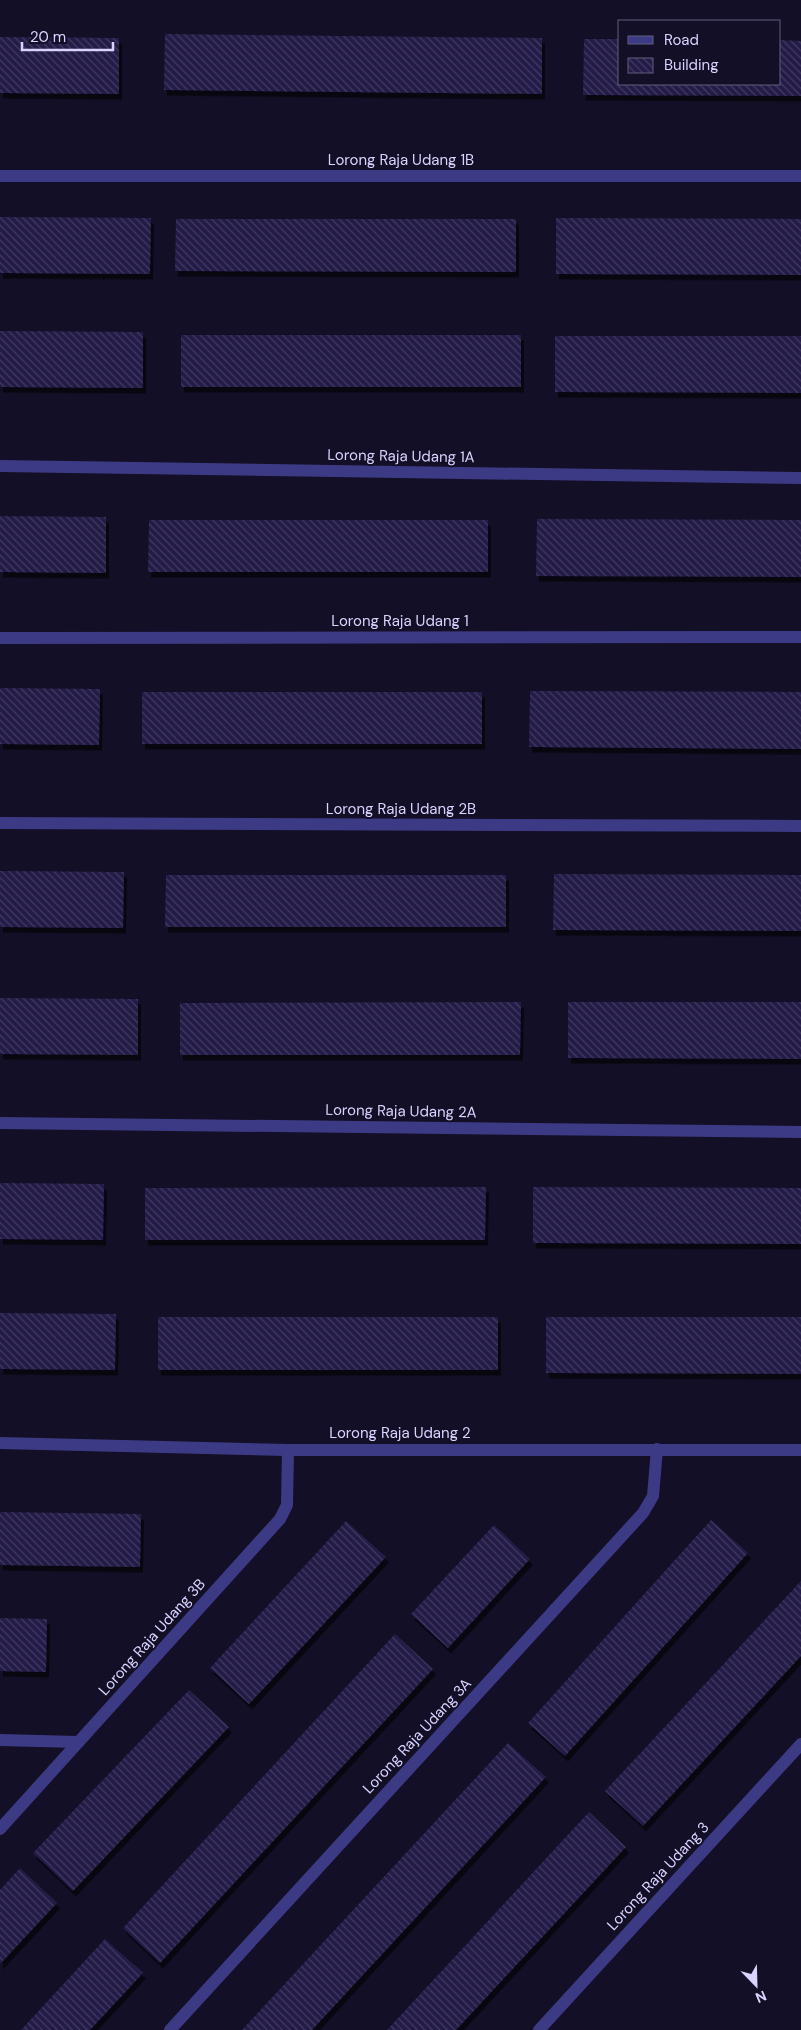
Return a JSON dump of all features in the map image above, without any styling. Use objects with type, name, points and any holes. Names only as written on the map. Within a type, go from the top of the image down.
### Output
[{"type":"street","name":"Lorong Raja Udang 1B","points":[[0,176],[801,176]]},
{"type":"street","name":"Lorong Raja Udang 1A","points":[[0,466],[801,478]]},
{"type":"street","name":"Lorong Raja Udang 1","points":[[0,638],[801,637]]},
{"type":"street","name":"Lorong Raja Udang 2B","points":[[0,823],[801,826]]},
{"type":"street","name":"Lorong Raja Udang 2A","points":[[0,1123],[801,1132]]},
{"type":"street","name":"Lorong Raja Udang 2","points":[[0,1443],[288,1450],[801,1450]]},
{"type":"street","name":"Lorong Raja Udang 3A","points":[[170,2030],[644,1513],[653,1496],[657,1449]]},
{"type":"street","name":"Lorong Raja Udang 3B","points":[[0,1829],[280,1519],[286,1505],[288,1450]]},
{"type":"street","points":[[0,1740],[78,1742]]},
{"type":"street","name":"Lorong Raja Udang 3","points":[[539,2030],[801,1744]]},
{"type":"building","points":[[165,34],[542,38],[542,94],[164,90]]},
{"type":"building","points":[[0,37],[119,38],[119,94],[0,93]]},
{"type":"building","points":[[584,39],[618,39],[618,85],[781,85],[781,40],[801,41],[801,96],[583,95]]},
{"type":"building","points":[[0,217],[151,218],[150,274],[0,273]]},
{"type":"building","points":[[556,218],[801,219],[801,275],[556,274]]},
{"type":"building","points":[[176,219],[516,219],[516,272],[175,271]]},
{"type":"building","points":[[0,331],[143,332],[143,388],[0,387]]},
{"type":"building","points":[[181,335],[521,335],[521,387],[181,387]]},
{"type":"building","points":[[555,336],[801,336],[801,393],[555,392]]},
{"type":"building","points":[[0,516],[106,517],[106,573],[0,572]]},
{"type":"building","points":[[537,519],[801,520],[801,577],[536,576]]},
{"type":"building","points":[[149,520],[488,520],[488,572],[148,572]]},
{"type":"building","points":[[0,688],[100,689],[99,745],[0,744]]},
{"type":"building","points":[[530,691],[801,692],[801,749],[529,747]]},
{"type":"building","points":[[142,692],[482,692],[482,744],[142,744]]},
{"type":"building","points":[[0,871],[124,872],[123,928],[0,927]]},
{"type":"building","points":[[554,874],[801,875],[801,931],[553,930]]},
{"type":"building","points":[[166,875],[506,875],[506,927],[165,927]]},
{"type":"building","points":[[0,998],[138,999],[138,1055],[0,1054]]},
{"type":"building","points":[[521,1002],[520,1055],[180,1055],[180,1003]]},
{"type":"building","points":[[568,1002],[801,1002],[801,1059],[568,1058]]},
{"type":"building","points":[[0,1183],[104,1184],[103,1240],[0,1239]]},
{"type":"building","points":[[486,1187],[485,1240],[145,1240],[145,1188]]},
{"type":"building","points":[[533,1187],[801,1188],[801,1244],[533,1243]]},
{"type":"building","points":[[0,1313],[116,1314],[115,1370],[0,1369]]},
{"type":"building","points":[[158,1317],[498,1317],[498,1370],[158,1370]]},
{"type":"building","points":[[546,1317],[801,1317],[801,1374],[546,1373]]},
{"type":"building","points":[[0,1512],[141,1514],[140,1567],[0,1565]]},
{"type":"building","points":[[711,1520],[748,1553],[565,1756],[528,1723]]},
{"type":"building","points":[[346,1521],[386,1557],[249,1704],[210,1668]]},
{"type":"building","points":[[494,1525],[530,1559],[448,1648],[411,1614]]},
{"type":"building","points":[[801,1581],[801,1656],[643,1826],[605,1791]]},
{"type":"building","points":[[0,1618],[47,1619],[46,1672],[0,1671]]},
{"type":"building","points":[[395,1634],[433,1669],[160,1963],[123,1928]]},
{"type":"building","points":[[189,1690],[229,1727],[73,1891],[33,1853]]},
{"type":"building","points":[[508,1743],[546,1777],[312,2030],[242,2030]]},
{"type":"building","points":[[589,1812],[626,1847],[456,2030],[387,2030]]},
{"type":"building","points":[[20,1868],[57,1903],[0,1964],[0,1890]]},
{"type":"building","points":[[105,1939],[143,1973],[90,2030],[21,2030]]}]
